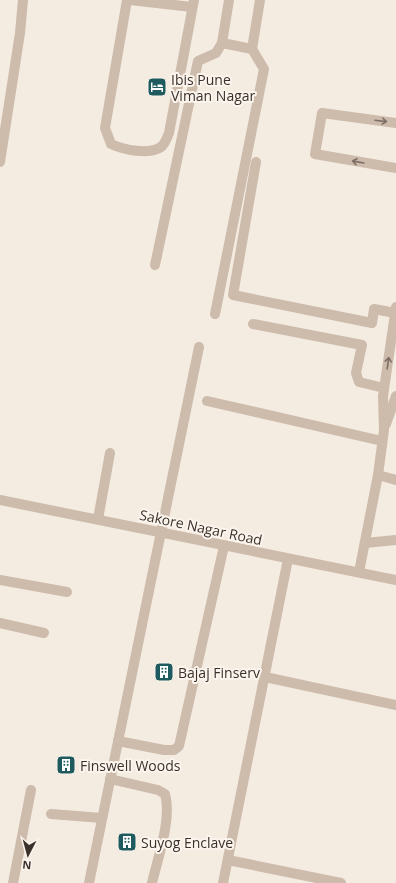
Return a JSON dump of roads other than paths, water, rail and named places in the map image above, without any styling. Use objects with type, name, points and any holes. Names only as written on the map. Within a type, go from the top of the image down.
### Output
[{"type":"street","points":[[0,162],[20,33],[23,0]]},
{"type":"street","points":[[129,0],[193,3],[169,133],[165,144],[159,148],[142,151],[129,150],[111,144],[105,128],[129,0]]},
{"type":"street","points":[[155,265],[198,60],[216,53],[222,43],[229,0]]},
{"type":"street","points":[[214,314],[264,69],[252,49],[260,0]]},
{"type":"street","points":[[222,43],[252,49]]},
{"type":"street","points":[[396,123],[322,114],[315,154],[396,168]]},
{"type":"street","points":[[256,162],[233,295],[372,323],[374,309],[395,320],[384,388],[384,430],[378,476],[359,572]]},
{"type":"street","points":[[253,324],[362,345],[356,373],[359,382],[384,388]]},
{"type":"street","points":[[89,883],[199,346]]},
{"type":"street","points":[[384,430],[396,396]]},
{"type":"street","points":[[207,401],[382,442]]},
{"type":"street","points":[[98,520],[110,453]]},
{"type":"street","points":[[378,476],[396,480]]},
{"type":"street","name":"Sakore Nagar Road","points":[[0,500],[396,580]]},
{"type":"street","points":[[365,543],[396,540]]},
{"type":"street","points":[[118,741],[164,750],[174,750],[179,746],[224,546]]},
{"type":"street","points":[[223,883],[288,559]]},
{"type":"street","points":[[0,580],[66,592]]},
{"type":"street","points":[[0,623],[44,633]]},
{"type":"street","points":[[265,677],[396,705]]},
{"type":"street","points":[[110,779],[158,790],[164,794],[167,804],[167,817],[152,883]]},
{"type":"street","points":[[13,883],[31,790]]},
{"type":"street","points":[[51,814],[102,818]]},
{"type":"street","points":[[228,860],[341,883]]},
{"type":"place","name":"Ibis Pune Viman Nagar","points":[[157,87]]},
{"type":"place","name":"Bajaj Finserv","points":[[164,672]]},
{"type":"place","name":"Finswell Woods","points":[[66,765]]},
{"type":"place","name":"Suyog Enclave","points":[[127,842]]}]
